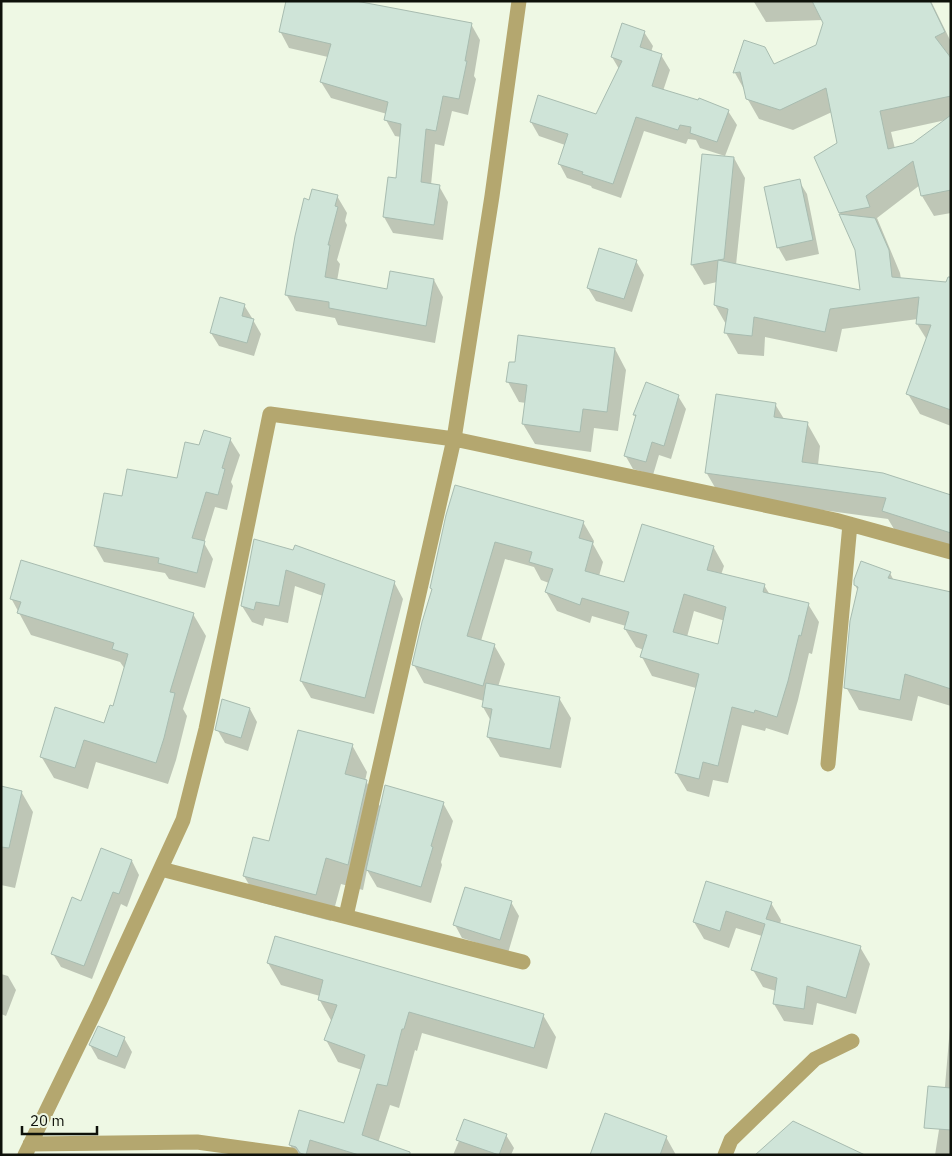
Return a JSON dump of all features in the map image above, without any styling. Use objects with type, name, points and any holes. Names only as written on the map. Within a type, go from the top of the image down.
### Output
[{"type":"street","points":[[346,916],[454,439],[492,196],[519,1]]},
{"type":"street","points":[[291,1155],[195,1148],[28,1149],[99,1003],[184,820],[203,738],[270,414],[454,439],[850,524],[951,552]]},
{"type":"street","points":[[828,764],[850,524]]},
{"type":"street","points":[[161,869],[523,962]]},
{"type":"street","points":[[725,1155],[732,1140],[815,1060],[852,1041]]},
{"type":"building","points":[[286,1],[356,1],[472,23],[459,99],[443,96],[436,131],[426,129],[421,182],[440,185],[434,225],[383,217],[388,177],[396,178],[401,124],[384,120],[388,102],[320,82],[331,44],[279,32]]},
{"type":"building","points":[[812,1],[930,1],[945,32],[935,37],[951,58],[951,96],[880,111],[888,149],[913,143],[951,115],[951,190],[921,196],[913,161],[866,196],[870,207],[839,213],[814,157],[837,143],[826,88],[780,110],[746,99],[740,72],[733,73],[744,40],[765,47],[774,64],[816,45],[823,23]]},
{"type":"building","points":[[622,23],[645,31],[640,47],[662,54],[652,86],[698,100],[699,98],[729,110],[717,142],[690,133],[691,127],[680,125],[678,130],[636,117],[613,184],[558,164],[568,134],[530,122],[538,95],[596,114],[622,61],[611,57]]},
{"type":"building","points":[[702,154],[734,157],[724,259],[691,265]]},
{"type":"building","points":[[800,179],[813,240],[777,248],[764,187]]},
{"type":"building","points":[[312,189],[338,195],[335,206],[338,207],[328,245],[330,245],[325,277],[387,289],[390,271],[434,279],[426,326],[329,308],[329,302],[285,295],[295,236],[304,198],[309,200]]},
{"type":"building","points":[[839,214],[875,218],[889,250],[892,277],[946,282],[948,277],[951,277],[951,410],[906,394],[931,325],[916,324],[919,297],[830,309],[825,332],[754,317],[752,336],[724,333],[728,309],[714,305],[718,260],[860,290],[855,250]]},
{"type":"building","points":[[599,248],[637,260],[624,299],[587,288]]},
{"type":"building","points":[[220,297],[245,304],[242,316],[254,319],[247,343],[210,333]]},
{"type":"building","points":[[518,335],[615,348],[607,412],[583,409],[580,432],[522,424],[527,385],[506,382],[509,362],[515,362]]},
{"type":"building","points":[[646,382],[679,395],[664,446],[652,442],[646,462],[624,456],[636,415],[633,415]]},
{"type":"building","points":[[716,394],[776,403],[774,417],[808,422],[802,462],[883,473],[951,495],[951,533],[882,511],[886,498],[705,473]]},
{"type":"building","points":[[204,430],[231,438],[222,468],[225,469],[218,495],[206,492],[192,538],[205,541],[197,573],[158,563],[159,558],[94,546],[104,493],[122,496],[127,469],[177,478],[185,442],[199,445]]},
{"type":"building","points":[[455,485],[584,521],[579,538],[593,542],[585,571],[624,582],[642,524],[714,546],[707,570],[765,584],[763,592],[809,603],[777,717],[755,710],[754,713],[732,707],[718,766],[703,762],[699,779],[675,773],[699,674],[640,657],[647,635],[624,629],[629,612],[582,598],[580,605],[545,592],[553,569],[529,562],[532,552],[495,542],[467,636],[495,644],[483,686],[412,665],[432,589],[430,588],[446,515]],"holes":[[[684,594],[726,607],[718,644],[673,632]]]},
{"type":"building","points":[[254,539],[293,550],[295,545],[395,581],[365,698],[300,681],[325,584],[286,570],[279,606],[256,602],[254,610],[241,606]]},
{"type":"building","points":[[21,560],[194,613],[170,692],[175,693],[156,763],[84,740],[75,768],[40,757],[55,707],[104,723],[110,705],[113,706],[128,654],[112,649],[114,643],[17,613],[21,602],[10,599]]},
{"type":"building","points":[[861,561],[891,572],[888,578],[951,592],[951,689],[905,674],[900,700],[844,688],[850,621],[858,587],[854,585],[854,580]]},
{"type":"building","points":[[486,683],[560,697],[550,749],[487,737],[492,709],[482,707]]},
{"type":"building","points":[[222,699],[250,708],[241,738],[215,730]]},
{"type":"building","points":[[298,730],[353,744],[345,774],[367,780],[348,865],[326,858],[316,895],[243,876],[253,837],[269,841]]},
{"type":"building","points":[[385,785],[444,802],[421,887],[366,870]]},
{"type":"building","points":[[1,786],[22,791],[9,848],[1,847]]},
{"type":"building","points":[[101,848],[132,860],[119,894],[113,892],[84,966],[51,954],[72,897],[81,901]]},
{"type":"building","points":[[706,881],[772,902],[766,919],[861,946],[846,998],[807,986],[804,1009],[773,1004],[777,978],[751,970],[765,924],[726,911],[720,931],[693,922]]},
{"type":"building","points":[[465,887],[512,901],[500,940],[453,925]]},
{"type":"building","points":[[275,936],[544,1014],[534,1048],[409,1012],[404,1029],[402,1029],[387,1086],[377,1084],[362,1135],[410,1152],[410,1155],[359,1155],[310,1140],[306,1155],[300,1153],[296,1147],[289,1145],[299,1110],[344,1123],[365,1055],[324,1040],[337,1005],[318,1000],[323,980],[267,963]]},
{"type":"building","points":[[98,1026],[125,1037],[117,1057],[89,1045]]},
{"type":"building","points":[[928,1086],[951,1088],[951,1130],[924,1128]]},
{"type":"building","points":[[605,1113],[667,1136],[660,1155],[590,1155]]},
{"type":"building","points":[[464,1119],[507,1134],[499,1155],[456,1140]]},
{"type":"building","points":[[793,1121],[865,1155],[755,1155]]}]
